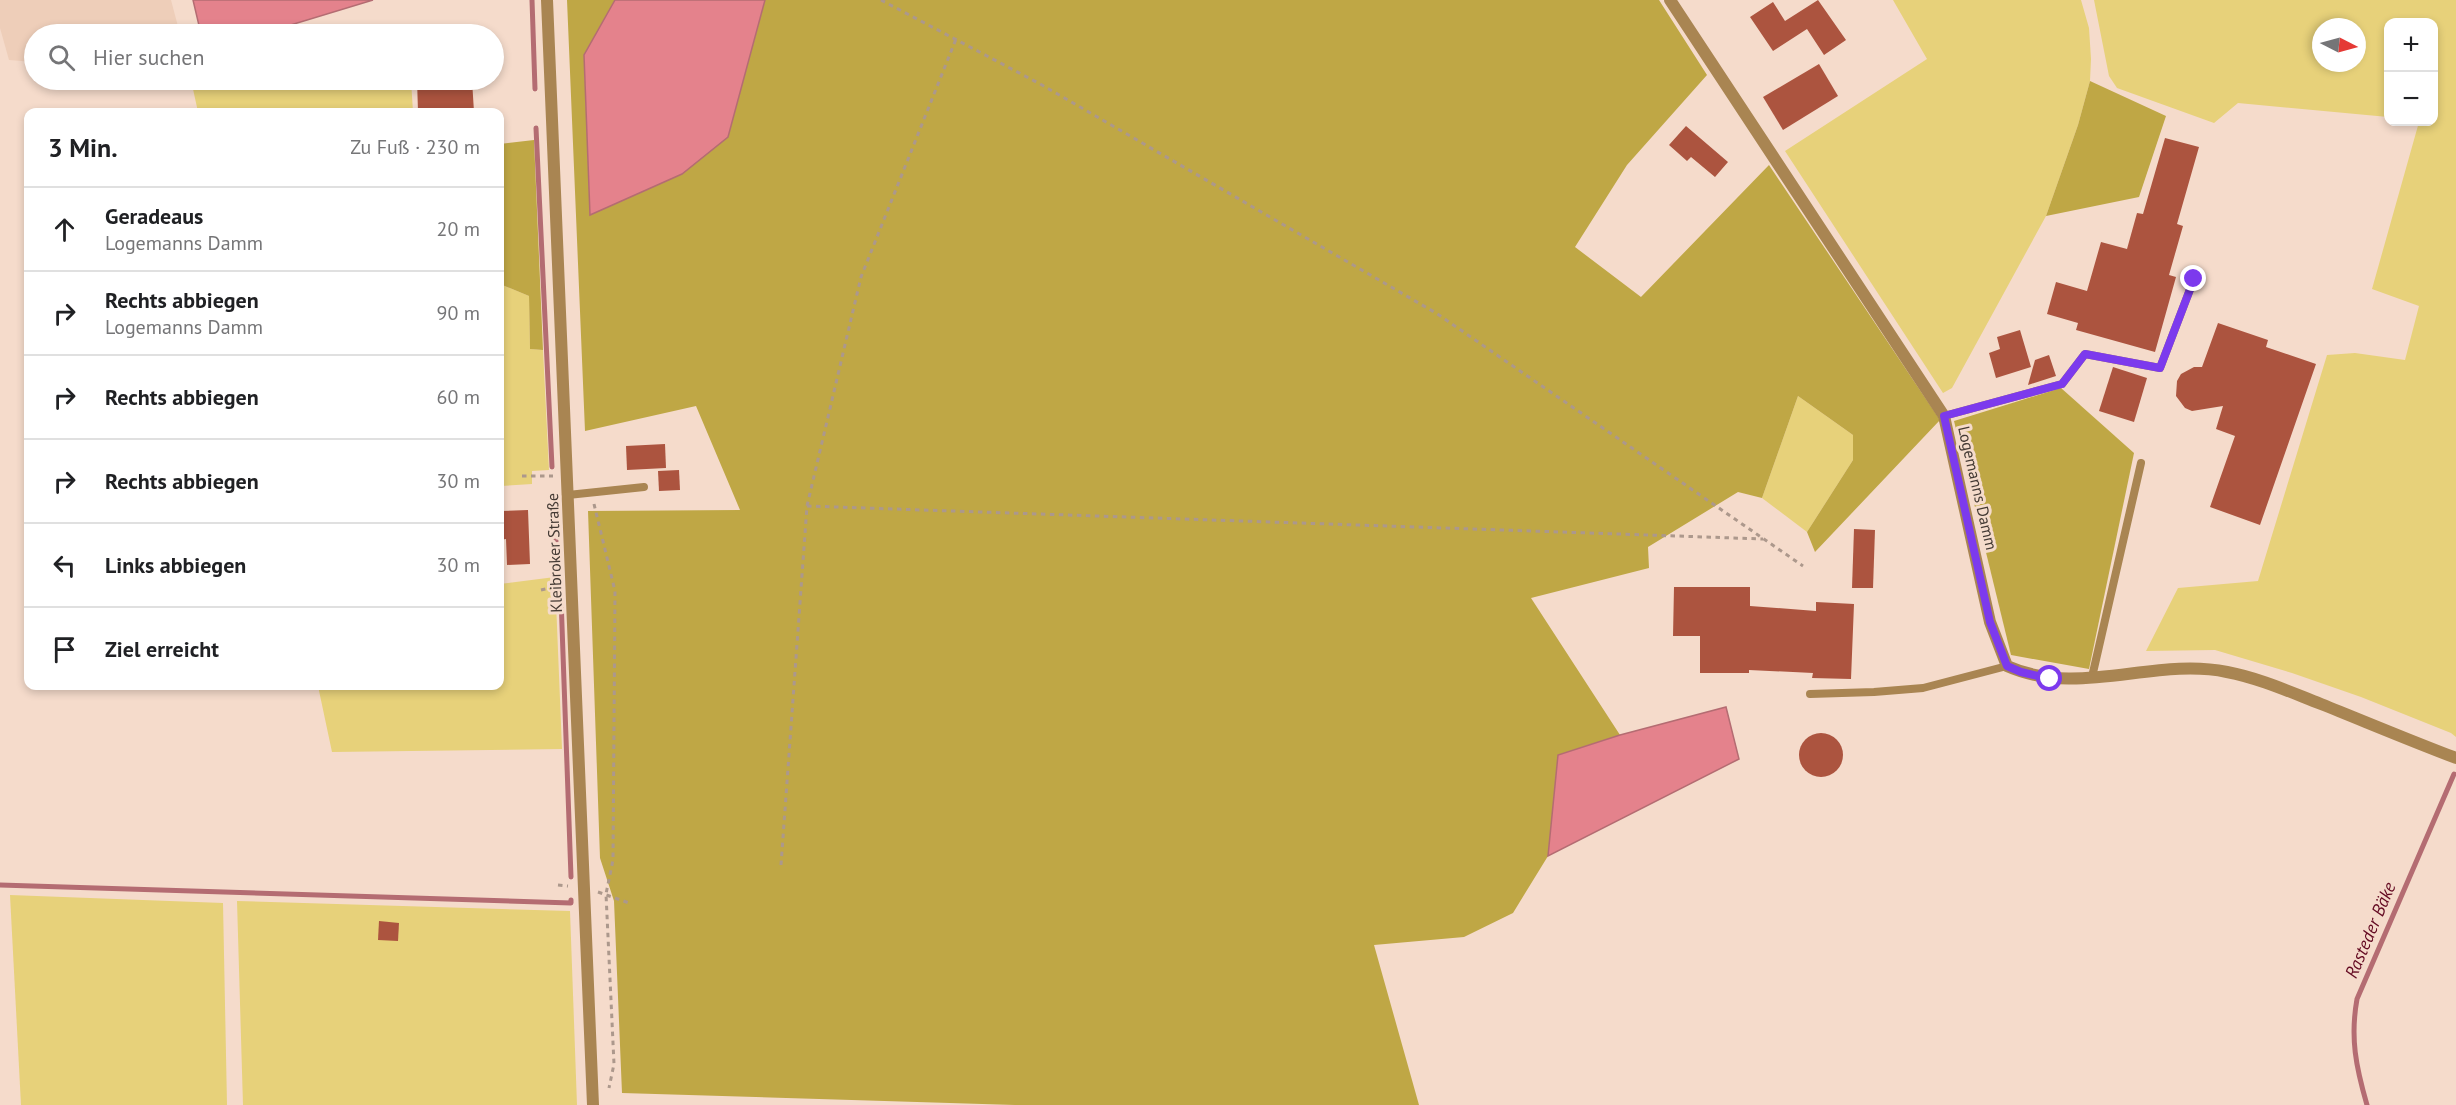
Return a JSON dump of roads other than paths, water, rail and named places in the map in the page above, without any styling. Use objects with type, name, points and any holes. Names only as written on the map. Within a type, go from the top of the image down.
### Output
[{"type":"street","name":"Kleibroker Straße","points":[[547,0],[567,476],[574,494],[593,1105]]},
{"type":"street","name":"Logemanns Damm","points":[[1670,0],[1944,416],[1990,622],[2007,666]]},
{"type":"street","points":[[2007,666],[2050,679],[2092,678],[2184,668],[2226,671],[2272,685],[2456,758]]},
{"type":"lane","points":[[1944,416],[2062,384],[2085,354],[2160,368],[2194,279]]},
{"type":"lane","points":[[2092,678],[2141,463]]},
{"type":"lane","points":[[574,494],[644,487]]},
{"type":"lane","points":[[1810,694],[1923,688],[2007,666]]},
{"type":"waterway","points":[[532,0],[535,89]]},
{"type":"waterway","points":[[536,128],[552,467]]},
{"type":"waterway","points":[[554,508],[557,560]]},
{"type":"waterway","points":[[561,598],[571,877]]},
{"type":"waterway","name":"Rasteder Bäke","points":[[2367,1105],[2355,1052],[2354,1027],[2357,999],[2454,774]]},
{"type":"waterway","points":[[0,885],[571,903],[571,900]]}]
